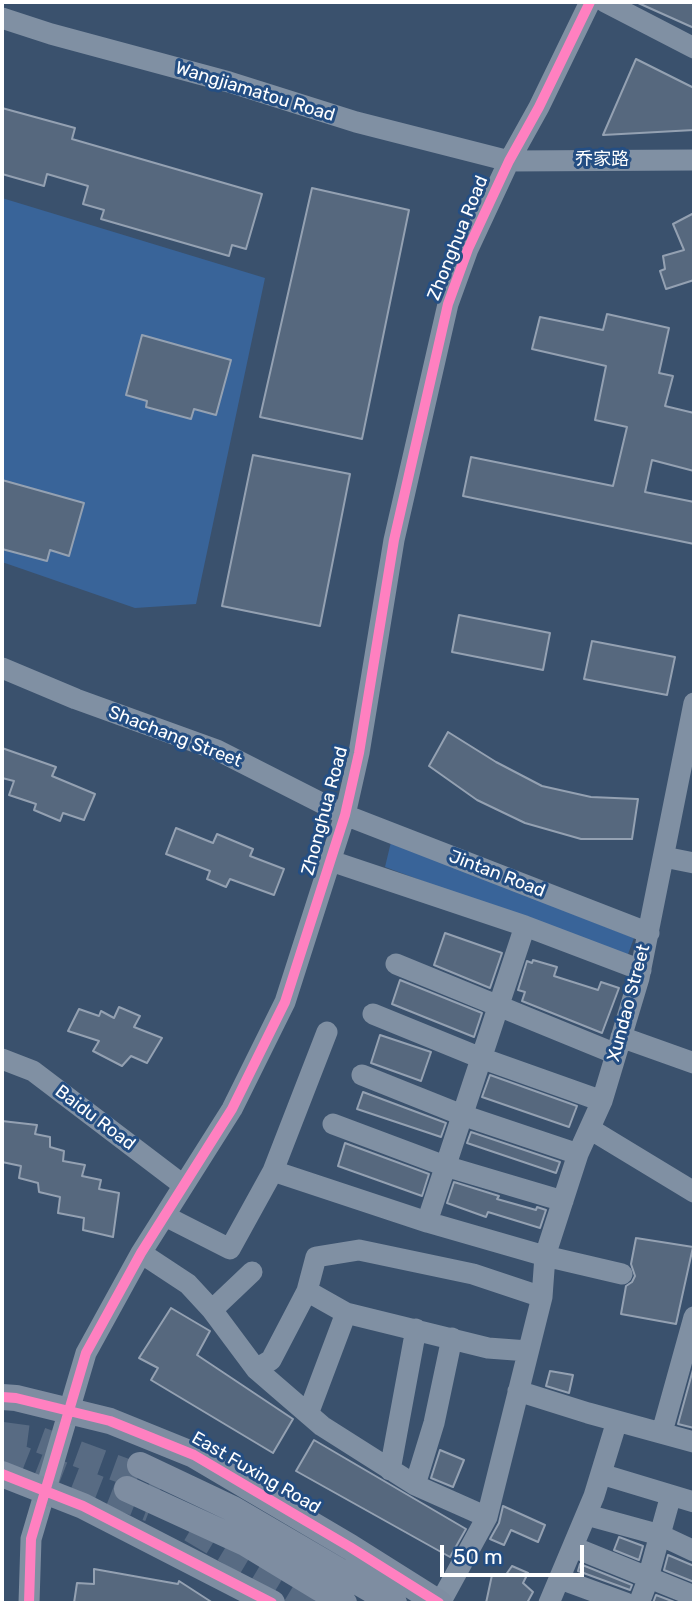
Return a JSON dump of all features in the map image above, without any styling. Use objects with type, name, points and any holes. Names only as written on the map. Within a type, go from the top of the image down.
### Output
[{"type":"main road","name":"East Fuxing Road","points":[[2,1397],[110,1421],[194,1455],[440,1603]]},
{"type":"main road","points":[[140,1465],[233,1509],[394,1603]]},
{"type":"main road","points":[[2,1474],[83,1506],[272,1603]]},
{"type":"main road","points":[[127,1489],[246,1543],[344,1603]]},
{"type":"street","name":"Zhonghua Road","points":[[29,1603],[31,1539],[86,1353],[141,1253],[232,1109],[285,1002],[345,815],[359,752],[394,540],[447,304],[468,249],[509,161],[539,107],[590,2]]},
{"type":"street","points":[[605,2],[694,48]]},
{"type":"street","name":"Wangjiamatou Road","points":[[2,18],[51,34],[229,82],[356,122],[509,161]]},
{"type":"street","name":"乔家路","points":[[509,161],[694,160]]},
{"type":"street","name":"Shachang Street","points":[[2,668],[75,699],[217,750],[345,815]]},
{"type":"street","name":"Xundao Street","points":[[440,1603],[487,1517],[542,1297],[545,1256],[578,1154],[602,1101],[641,970],[664,856],[689,753],[694,703]]},
{"type":"street","name":"Jintan Road","points":[[345,815],[649,933]]},
{"type":"street","points":[[664,856],[694,863]]},
{"type":"street","points":[[331,861],[525,926],[641,970]]},
{"type":"street","points":[[427,1222],[525,926]]},
{"type":"street","points":[[396,964],[499,1006],[618,1046],[694,1063]]},
{"type":"street","points":[[373,1014],[481,1058],[602,1101]]},
{"type":"street","points":[[165,1216],[230,1249],[273,1171],[327,1032]]},
{"type":"street","name":"Baidu Road","points":[[2,1059],[33,1071],[183,1185]]},
{"type":"street","points":[[362,1075],[462,1115],[578,1154]]},
{"type":"street","points":[[333,1124],[445,1166],[563,1201]]},
{"type":"street","points":[[590,1129],[694,1192]]},
{"type":"street","points":[[273,1171],[427,1222],[545,1256],[622,1274]]},
{"type":"street","points":[[256,1369],[271,1360],[307,1291],[316,1257],[359,1250],[473,1274],[542,1297]]},
{"type":"street","points":[[141,1253],[188,1283],[256,1369],[322,1426],[415,1485],[487,1517]]},
{"type":"street","points":[[212,1310],[252,1272]]},
{"type":"street","points":[[307,1291],[346,1312],[488,1348],[528,1351]]},
{"type":"street","points":[[308,1414],[346,1312]]},
{"type":"street","points":[[662,1432],[691,1344],[694,1317]]},
{"type":"street","points":[[390,1470],[416,1329]]},
{"type":"street","points":[[415,1485],[434,1423],[452,1338]]},
{"type":"street","points":[[518,1391],[694,1442]]},
{"type":"street","points":[[549,1603],[587,1515],[617,1421]]},
{"type":"street","points":[[601,1474],[694,1502]]},
{"type":"street","points":[[639,1603],[671,1495]]},
{"type":"street","points":[[587,1515],[660,1535],[694,1551]]},
{"type":"street","points":[[573,1547],[694,1595]]},
{"type":"street","points":[[560,1579],[626,1603]]},
{"type":"shaded area","points":[[2,198],[265,278],[196,604],[135,608],[2,562]]},
{"type":"shaded area","points":[[391,842],[634,938],[627,957],[385,867]]},
{"type":"building","points":[[636,2],[694,2],[694,28]]},
{"type":"building","points":[[636,59],[694,88],[694,130],[603,135]]},
{"type":"building","points":[[2,108],[75,128],[72,139],[262,194],[246,249],[232,245],[229,256],[101,219],[104,210],[83,204],[88,186],[47,174],[44,186],[2,174]]},
{"type":"building","points":[[312,188],[409,210],[362,439],[260,417]]},
{"type":"building","points":[[694,213],[694,280],[666,289],[660,271],[665,269],[663,256],[684,250],[673,224]]},
{"type":"building","points":[[607,314],[669,328],[659,373],[673,376],[665,406],[694,413],[694,471],[652,460],[645,492],[694,502],[694,544],[463,496],[471,457],[613,486],[627,427],[595,420],[606,366],[532,349],[540,317],[603,330]]},
{"type":"building","points":[[142,335],[231,360],[216,415],[194,409],[191,419],[146,407],[147,401],[126,395]]},
{"type":"building","points":[[253,455],[350,474],[320,626],[222,606]]},
{"type":"building","points":[[2,480],[84,503],[69,556],[50,550],[47,561],[2,549]]},
{"type":"building","points":[[459,615],[550,633],[543,670],[452,652]]},
{"type":"building","points":[[592,641],[675,657],[667,695],[584,679]]},
{"type":"building","points":[[448,732],[496,762],[542,786],[591,797],[638,799],[632,839],[581,839],[525,823],[477,800],[429,766]]},
{"type":"building","points":[[2,748],[56,767],[52,776],[95,794],[84,820],[63,813],[60,821],[34,810],[36,804],[9,795],[14,781],[2,778]]},
{"type":"building","points":[[176,828],[213,843],[217,834],[253,849],[250,856],[284,869],[274,895],[230,879],[226,887],[207,879],[210,871],[166,854]]},
{"type":"building","points":[[445,933],[502,953],[490,988],[434,965]]},
{"type":"building","points":[[533,960],[557,967],[554,976],[598,990],[601,982],[619,988],[602,1033],[522,1001],[525,992],[518,990],[527,961],[532,963]]},
{"type":"building","points":[[400,980],[482,1013],[474,1037],[392,1004]]},
{"type":"building","points":[[119,1007],[140,1016],[134,1027],[162,1038],[147,1063],[131,1056],[122,1066],[93,1051],[99,1041],[68,1031],[79,1009],[99,1016],[101,1011],[114,1018]]},
{"type":"building","points":[[380,1035],[431,1052],[421,1081],[371,1063]]},
{"type":"building","points":[[490,1075],[577,1106],[569,1127],[482,1097]]},
{"type":"building","points":[[363,1092],[446,1123],[441,1137],[357,1109]]},
{"type":"building","points":[[2,1121],[37,1125],[35,1134],[50,1137],[50,1147],[64,1151],[63,1161],[85,1165],[82,1176],[101,1180],[99,1189],[119,1193],[113,1237],[83,1230],[84,1218],[58,1213],[60,1197],[39,1192],[38,1183],[19,1178],[21,1166],[2,1162]]},
{"type":"building","points":[[471,1132],[560,1162],[556,1173],[467,1143]]},
{"type":"building","points":[[345,1143],[429,1174],[422,1196],[338,1166]]},
{"type":"building","points":[[454,1182],[499,1196],[497,1199],[536,1210],[537,1207],[546,1210],[540,1228],[488,1212],[486,1217],[447,1203]]},
{"type":"building","points":[[636,1238],[693,1247],[676,1324],[621,1314],[626,1286],[635,1276],[631,1264]]},
{"type":"building","points":[[171,1308],[210,1331],[197,1355],[293,1419],[273,1453],[151,1380],[158,1368],[139,1358]]},
{"type":"building","points":[[694,1366],[694,1428],[678,1424]]},
{"type":"building","points":[[550,1371],[573,1375],[569,1393],[546,1386]]},
{"type":"building","points":[[314,1440],[466,1529],[450,1557],[296,1471]]},
{"type":"building","points":[[440,1450],[464,1460],[453,1487],[431,1478]]},
{"type":"building","points":[[503,1506],[545,1525],[538,1542],[511,1530],[504,1545],[490,1539],[499,1523]]},
{"type":"building","points":[[619,1537],[643,1546],[639,1560],[614,1550]]},
{"type":"building","points":[[668,1555],[694,1566],[694,1582],[664,1570]]},
{"type":"building","points":[[580,1564],[632,1585],[630,1590],[578,1571]]},
{"type":"building","points":[[512,1566],[528,1573],[523,1583],[533,1592],[527,1603],[486,1603],[492,1575],[505,1576]]},
{"type":"building","points":[[94,1569],[178,1584],[179,1581],[213,1603],[74,1603],[77,1583],[94,1584]]},
{"type":"building","points":[[656,1595],[677,1603],[653,1603]]},
{"type":"tunnel","points":[[2,1435],[40,1440],[162,1485]]},
{"type":"tunnel","points":[[2,1451],[150,1509]]},
{"type":"tunnel","points":[[191,1529],[314,1603]]},
{"type":"cycle path","points":[[29,1603],[31,1539],[86,1353],[141,1253],[232,1109],[285,1002],[345,815],[359,753],[394,540],[448,304],[468,249],[509,161],[539,107],[590,2]]},
{"type":"cycle path","points":[[2,1397],[110,1421],[194,1455],[439,1603]]},
{"type":"cycle path","points":[[2,1474],[83,1506],[272,1603]]}]
